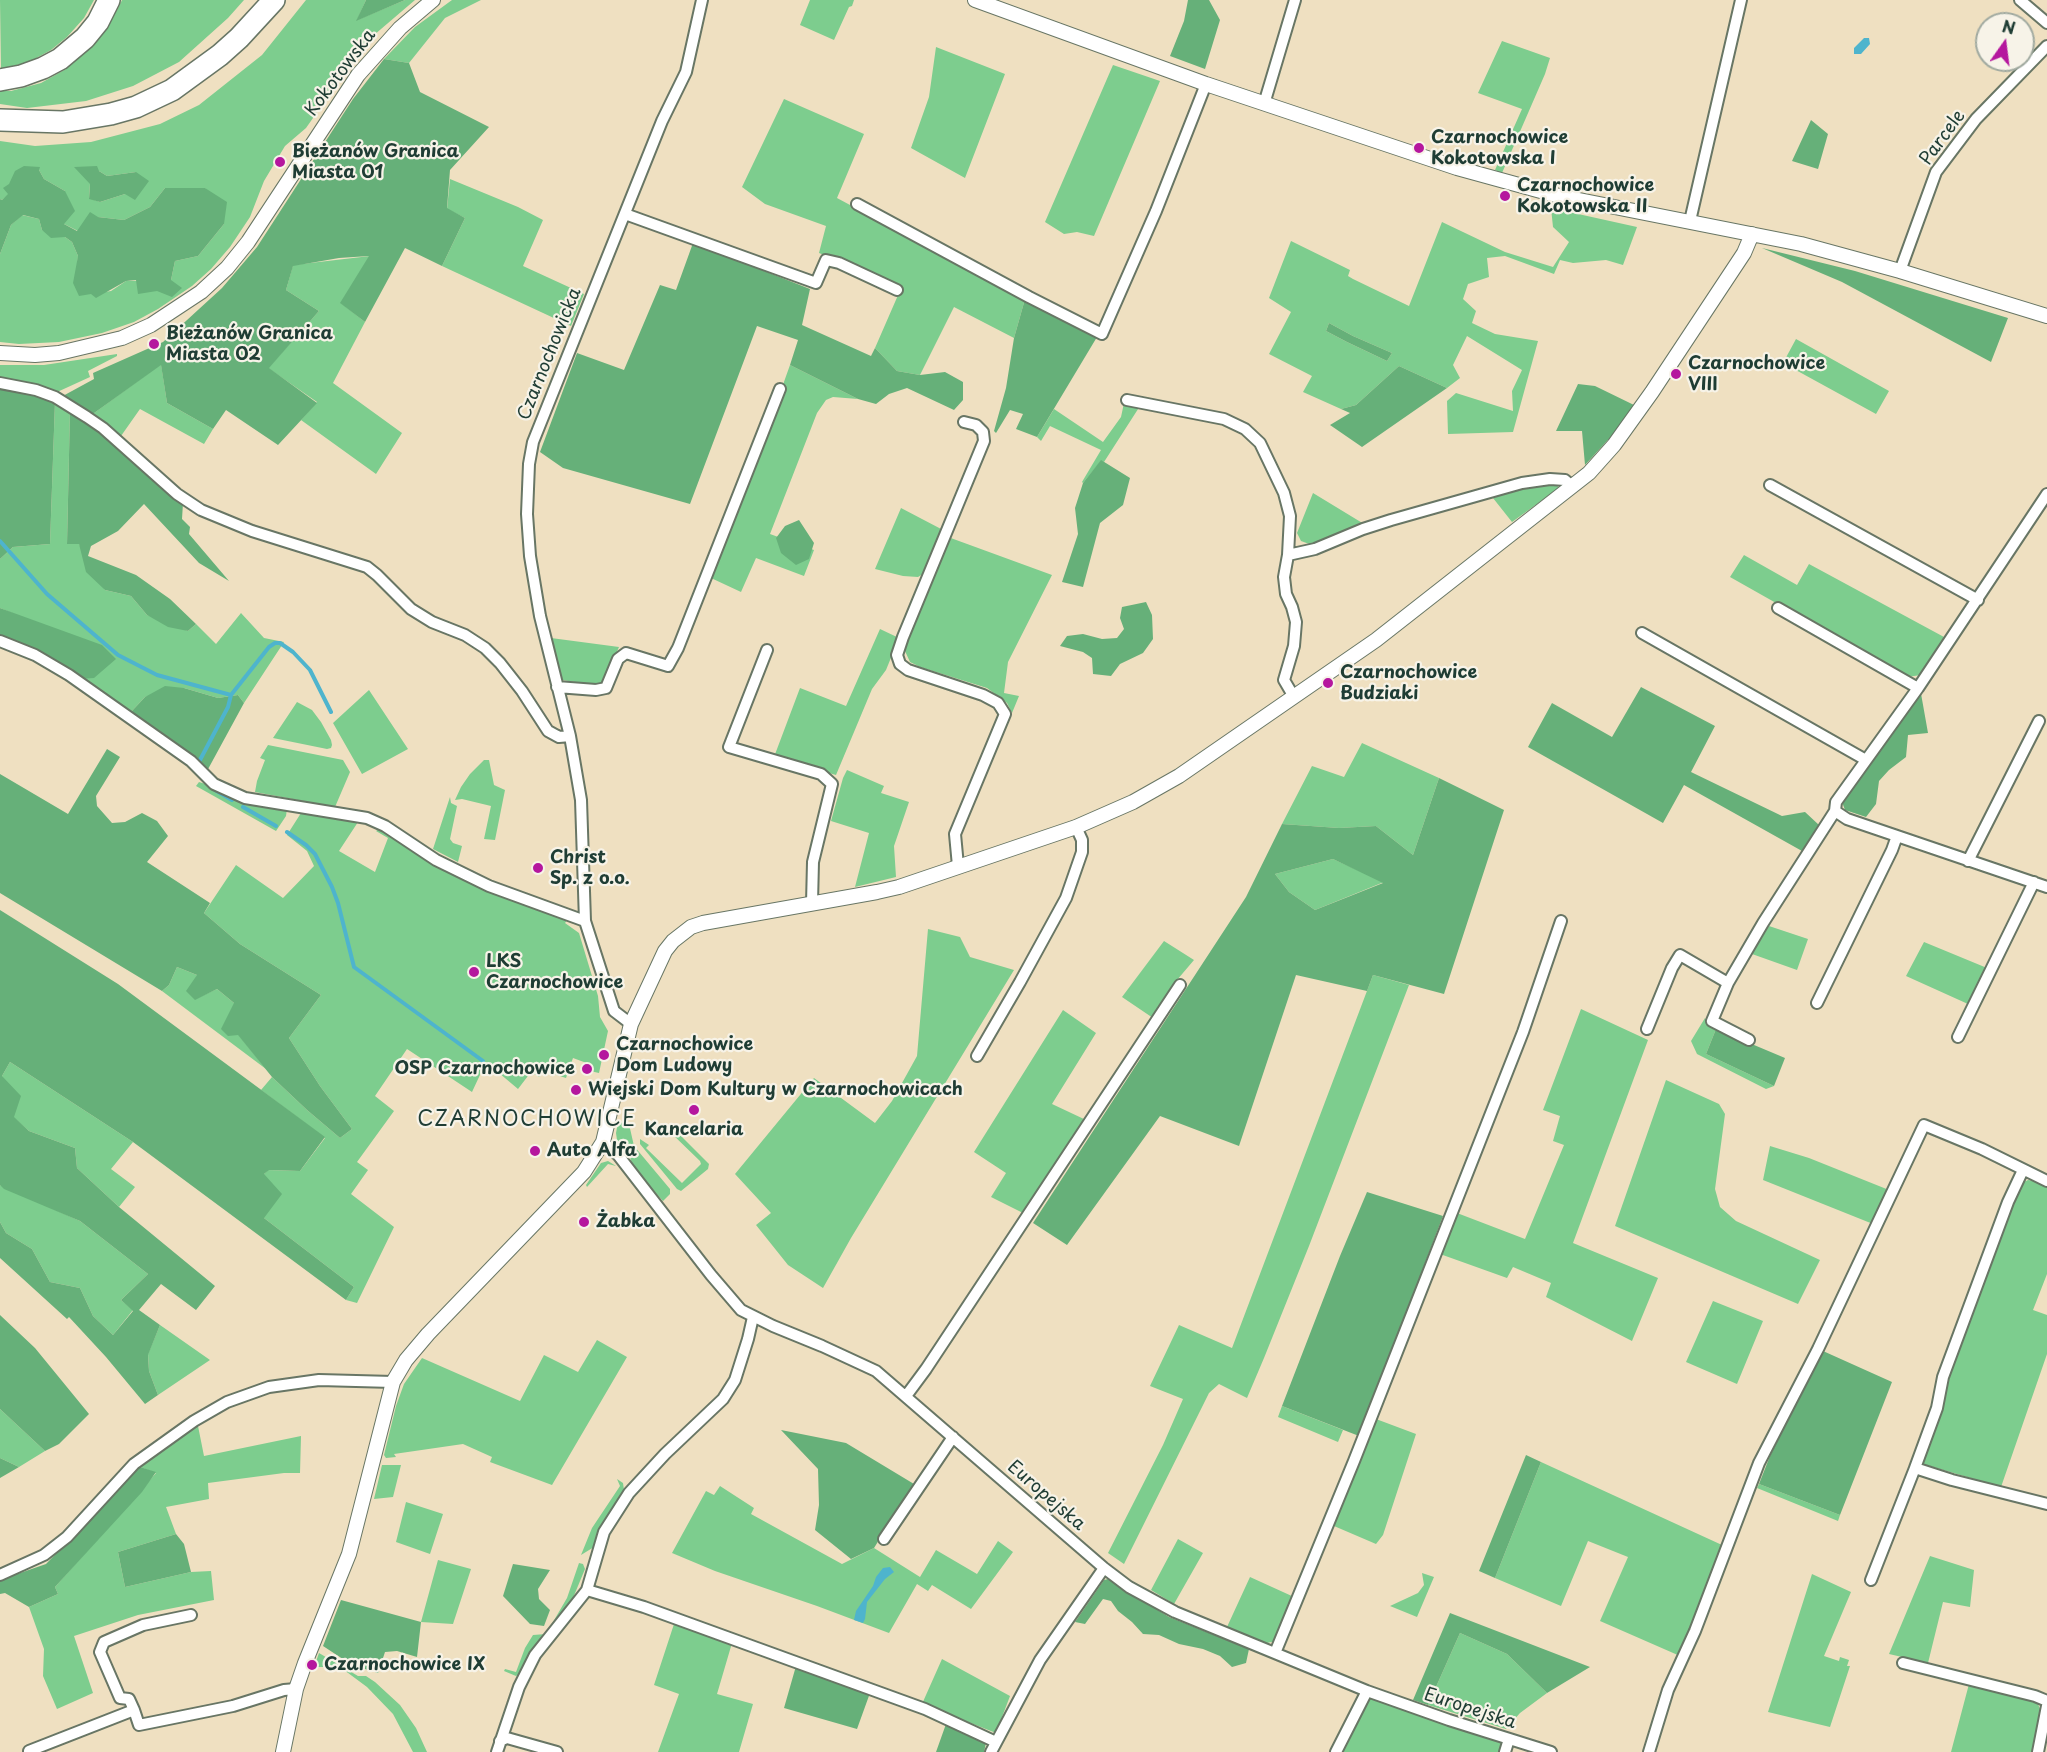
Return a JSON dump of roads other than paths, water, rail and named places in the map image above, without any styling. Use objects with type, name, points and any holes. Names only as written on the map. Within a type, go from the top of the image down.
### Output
[{"type":"highway","points":[[0,80],[32,72],[60,59],[92,30],[110,0]]},
{"type":"highway","points":[[0,120],[63,122],[111,114],[136,107],[172,90],[202,69],[239,38],[274,0]]},
{"type":"street","name":"Kokotowska","points":[[0,353],[51,353],[104,344],[151,325],[201,292],[227,268],[248,242],[358,75],[393,34],[433,0]]},
{"type":"street","name":"Czarnochowicka","points":[[631,1024],[614,1011],[585,921],[581,800],[570,736],[557,687],[530,556],[527,514],[529,464],[533,442],[662,121],[686,72],[702,0]]},
{"type":"street","points":[[975,0],[1206,84],[1505,183],[1564,198],[1802,244],[2047,316]]},
{"type":"street","points":[[1264,104],[1295,0]]},
{"type":"street","points":[[1690,221],[1741,0]]},
{"type":"street","points":[[2020,0],[2047,23]]},
{"type":"street","name":"Parcele","points":[[1900,271],[1936,172],[1976,119],[2047,46]]},
{"type":"street","points":[[857,204],[1102,334],[1156,211],[1206,84]]},
{"type":"street","points":[[625,214],[816,283],[826,260],[839,263],[897,290]]},
{"type":"street","points":[[283,1752],[296,1689],[349,1554],[393,1382],[406,1360],[428,1334],[585,1172],[603,1142],[631,1024],[665,951],[680,935],[691,927],[730,917],[877,892],[1076,827],[1133,802],[1179,776],[1376,640],[1600,463],[1624,433],[1748,246],[1752,234]]},
{"type":"street","points":[[0,383],[36,390],[55,397],[103,428],[177,494],[201,510],[252,531],[345,560],[372,571],[411,609],[432,622],[465,635],[485,648],[508,672],[548,731],[559,736],[570,736]]},
{"type":"street","points":[[557,687],[597,690],[606,688],[618,659],[626,653],[668,666],[683,637],[780,389]]},
{"type":"street","points":[[1127,400],[1224,419],[1245,429],[1260,443],[1284,493],[1290,516],[1284,578],[1286,594],[1296,622],[1294,646],[1284,680],[1294,697]]},
{"type":"street","points":[[958,866],[955,834],[1005,714],[998,703],[983,695],[908,670],[900,664],[897,655],[984,441],[983,432],[976,425],[964,422]]},
{"type":"street","points":[[1288,555],[1315,549],[1391,520],[1522,483],[1550,479],[1565,480],[1572,486]]},
{"type":"street","points":[[1770,485],[1978,600]]},
{"type":"street","points":[[1749,1040],[1712,1021],[1728,983],[1763,923],[1835,811],[1836,802],[1918,688],[2047,494]]},
{"type":"street","points":[[1778,609],[1918,688]]},
{"type":"street","points":[[1642,633],[1866,760]]},
{"type":"street","points":[[0,642],[35,655],[69,675],[191,761],[214,784],[245,798],[367,818],[385,826],[436,860],[489,886],[585,921]]},
{"type":"street","points":[[767,650],[729,747],[821,774],[832,784],[813,862],[812,903]]},
{"type":"street","points":[[1968,861],[2039,721]]},
{"type":"street","points":[[1835,811],[1846,819],[2047,887]]},
{"type":"street","points":[[977,1056],[1066,898],[1082,852],[1083,840],[1076,827]]},
{"type":"street","points":[[1817,1003],[1893,850],[1897,836]]},
{"type":"street","points":[[1958,1037],[2034,882]]},
{"type":"street","points":[[1275,1653],[1354,1461],[1523,1032],[1561,921]]},
{"type":"street","points":[[1647,1029],[1672,968],[1680,955],[1728,983]]},
{"type":"street","points":[[906,1396],[1180,985]]},
{"type":"street","points":[[1649,1752],[1668,1690],[1695,1631],[1759,1463],[1818,1349],[1924,1125],[1982,1149],[2047,1181]]},
{"type":"street","name":"Europejska","points":[[603,1142],[618,1155],[741,1310],[876,1371],[1129,1587],[1156,1603],[1367,1691],[1551,1752]]},
{"type":"street","points":[[1871,1580],[1937,1408],[1943,1377],[2008,1202],[2023,1170]]},
{"type":"street","points":[[499,1747],[519,1687],[535,1655],[587,1590],[604,1532],[629,1493],[665,1454],[723,1398],[735,1380],[753,1317]]},
{"type":"street","points":[[0,1575],[44,1555],[67,1537],[134,1464],[194,1421],[227,1402],[269,1387],[320,1380],[393,1382]]},
{"type":"street","points":[[884,1539],[953,1437]]},
{"type":"street","points":[[1915,1468],[1952,1480],[2047,1504]]},
{"type":"street","points":[[587,1590],[644,1607],[914,1705],[994,1747],[1040,1660],[1104,1568]]},
{"type":"street","points":[[191,1615],[143,1625],[104,1642],[100,1652],[120,1698],[129,1700],[139,1725],[233,1706],[284,1690],[296,1689]]},
{"type":"street","points":[[1903,1663],[2035,1696],[2047,1703],[2038,1752]]},
{"type":"street","points":[[1336,1752],[1367,1691]]},
{"type":"street","points":[[29,1751],[134,1710]]},
{"type":"street","points":[[499,1747],[507,1738],[557,1752]]},
{"type":"street","points":[[1505,1752],[1509,1739]]},
{"type":"water","points":[[1864,38],[1869,38],[1870,44],[1861,54],[1854,54],[1854,48]]},
{"type":"water","points":[[890,1567],[894,1572],[885,1579],[867,1602],[863,1623],[854,1620],[856,1611],[873,1586],[876,1577],[883,1568]]},
{"type":"waterway","points":[[0,541],[47,594],[118,655],[157,675],[231,695],[228,707],[200,760]]},
{"type":"waterway","points":[[231,695],[269,647],[280,643],[293,652],[310,670],[331,712]]},
{"type":"waterway","points":[[215,790],[232,800]]},
{"type":"waterway","points":[[243,807],[276,826]]},
{"type":"waterway","points":[[287,832],[315,854],[332,887],[354,967],[483,1061]]},
{"type":"place","name":"Czarnochowice Kokotowska I","points":[[1419,148]]},
{"type":"place","name":"Bieżanów Granica Miasta 01","points":[[280,162]]},
{"type":"place","name":"Czarnochowice Kokotowska II","points":[[1505,196]]},
{"type":"place","name":"Bieżanów Granica Miasta 02","points":[[154,344]]},
{"type":"place","name":"Czarnochowice VIII","points":[[1676,374]]},
{"type":"place","name":"Czarnochowice Budziaki","points":[[1328,683]]},
{"type":"place","name":"Christ Sp. z o.o.","points":[[538,868]]},
{"type":"place","name":"LKS Czarnochowice","points":[[474,972]]},
{"type":"place","name":"Czarnochowice Dom Ludowy","points":[[604,1055]]},
{"type":"place","name":"OSP Czarnochowice","points":[[587,1069]]},
{"type":"place","name":"Wiejski Dom Kultury w Czarnochowicach","points":[[576,1090]]},
{"type":"place","name":"Kancelaria","points":[[694,1110]]},
{"type":"place","name":"Auto Alfa","points":[[535,1151]]},
{"type":"place","name":"Żabka","points":[[584,1222]]},
{"type":"place","name":"Czarnochowice IX","points":[[312,1665]]},
{"type":"district","name":"CZARNOCHOWICE","points":[[527,1120]]}]
